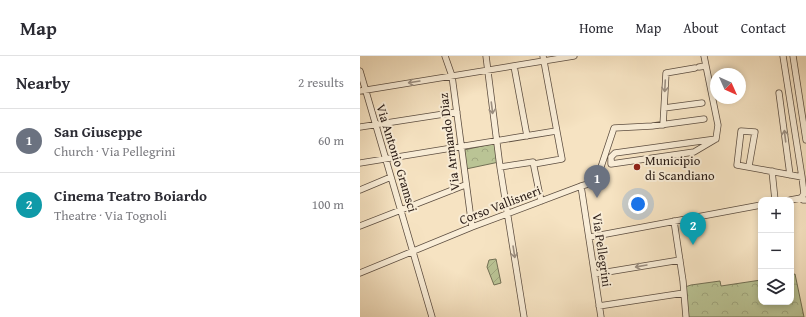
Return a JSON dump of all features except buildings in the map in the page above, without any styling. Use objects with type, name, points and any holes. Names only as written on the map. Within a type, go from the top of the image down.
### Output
[{"type":"street","name":"Via Armando Diaz","points":[[445,56],[452,76],[462,147],[465,185],[472,227]]},
{"type":"street","points":[[486,56],[496,141],[524,317]]},
{"type":"street","points":[[363,90],[514,66],[543,58],[574,56]]},
{"type":"street","points":[[704,56],[708,102],[717,117],[719,129],[716,139],[696,151],[611,164],[611,157],[615,153],[716,139]]},
{"type":"street","points":[[783,56],[805,198],[794,199]]},
{"type":"street","points":[[793,56],[806,140]]},
{"type":"street","points":[[500,167],[562,160],[543,58]]},
{"type":"street","points":[[514,66],[527,136]]},
{"type":"street","points":[[706,66],[666,74],[663,124],[717,117]]},
{"type":"street","name":"Via Antonio Gramsci","points":[[360,71],[363,90],[376,125],[392,177],[432,317]]},
{"type":"street","points":[[779,93],[790,175]]},
{"type":"street","points":[[664,108],[708,102]]},
{"type":"street","points":[[360,127],[457,112]]},
{"type":"street","name":"Corso Vallisneri","points":[[360,273],[472,227],[581,186],[596,182],[614,128],[663,124]]},
{"type":"street","points":[[360,163],[556,131]]},
{"type":"street","points":[[749,166],[755,132],[741,131],[737,165],[749,166],[756,170],[772,171],[802,177]]},
{"type":"street","points":[[666,146],[667,156]]},
{"type":"street","points":[[533,163],[540,201]]},
{"type":"street","points":[[772,171],[775,197]]},
{"type":"street","points":[[360,190],[392,177]]},
{"type":"street","points":[[360,226],[465,185]]},
{"type":"street","name":"Via Pellegrini","points":[[581,186],[601,317]]},
{"type":"street","points":[[590,237],[758,206]]},
{"type":"street","points":[[674,221],[686,317]]},
{"type":"street","points":[[595,274],[680,260]]},
{"type":"street","points":[[599,306],[684,294]]},
{"type":"green space","points":[[496,143],[499,162],[466,169],[464,150]]},
{"type":"green space","points":[[496,259],[501,283],[494,285],[487,267],[489,260]]},
{"type":"green space","points":[[794,274],[804,317],[688,317],[685,287],[720,281],[721,286],[758,280],[758,305],[794,305]]},
{"type":"place","name":"Municipio di Scandiano","points":[[637,167]]},
{"type":"place","name":"San Giuseppe","points":[[597,198]]},
{"type":"place","name":"Cinema Teatro Boiardo","points":[[693,245]]}]
